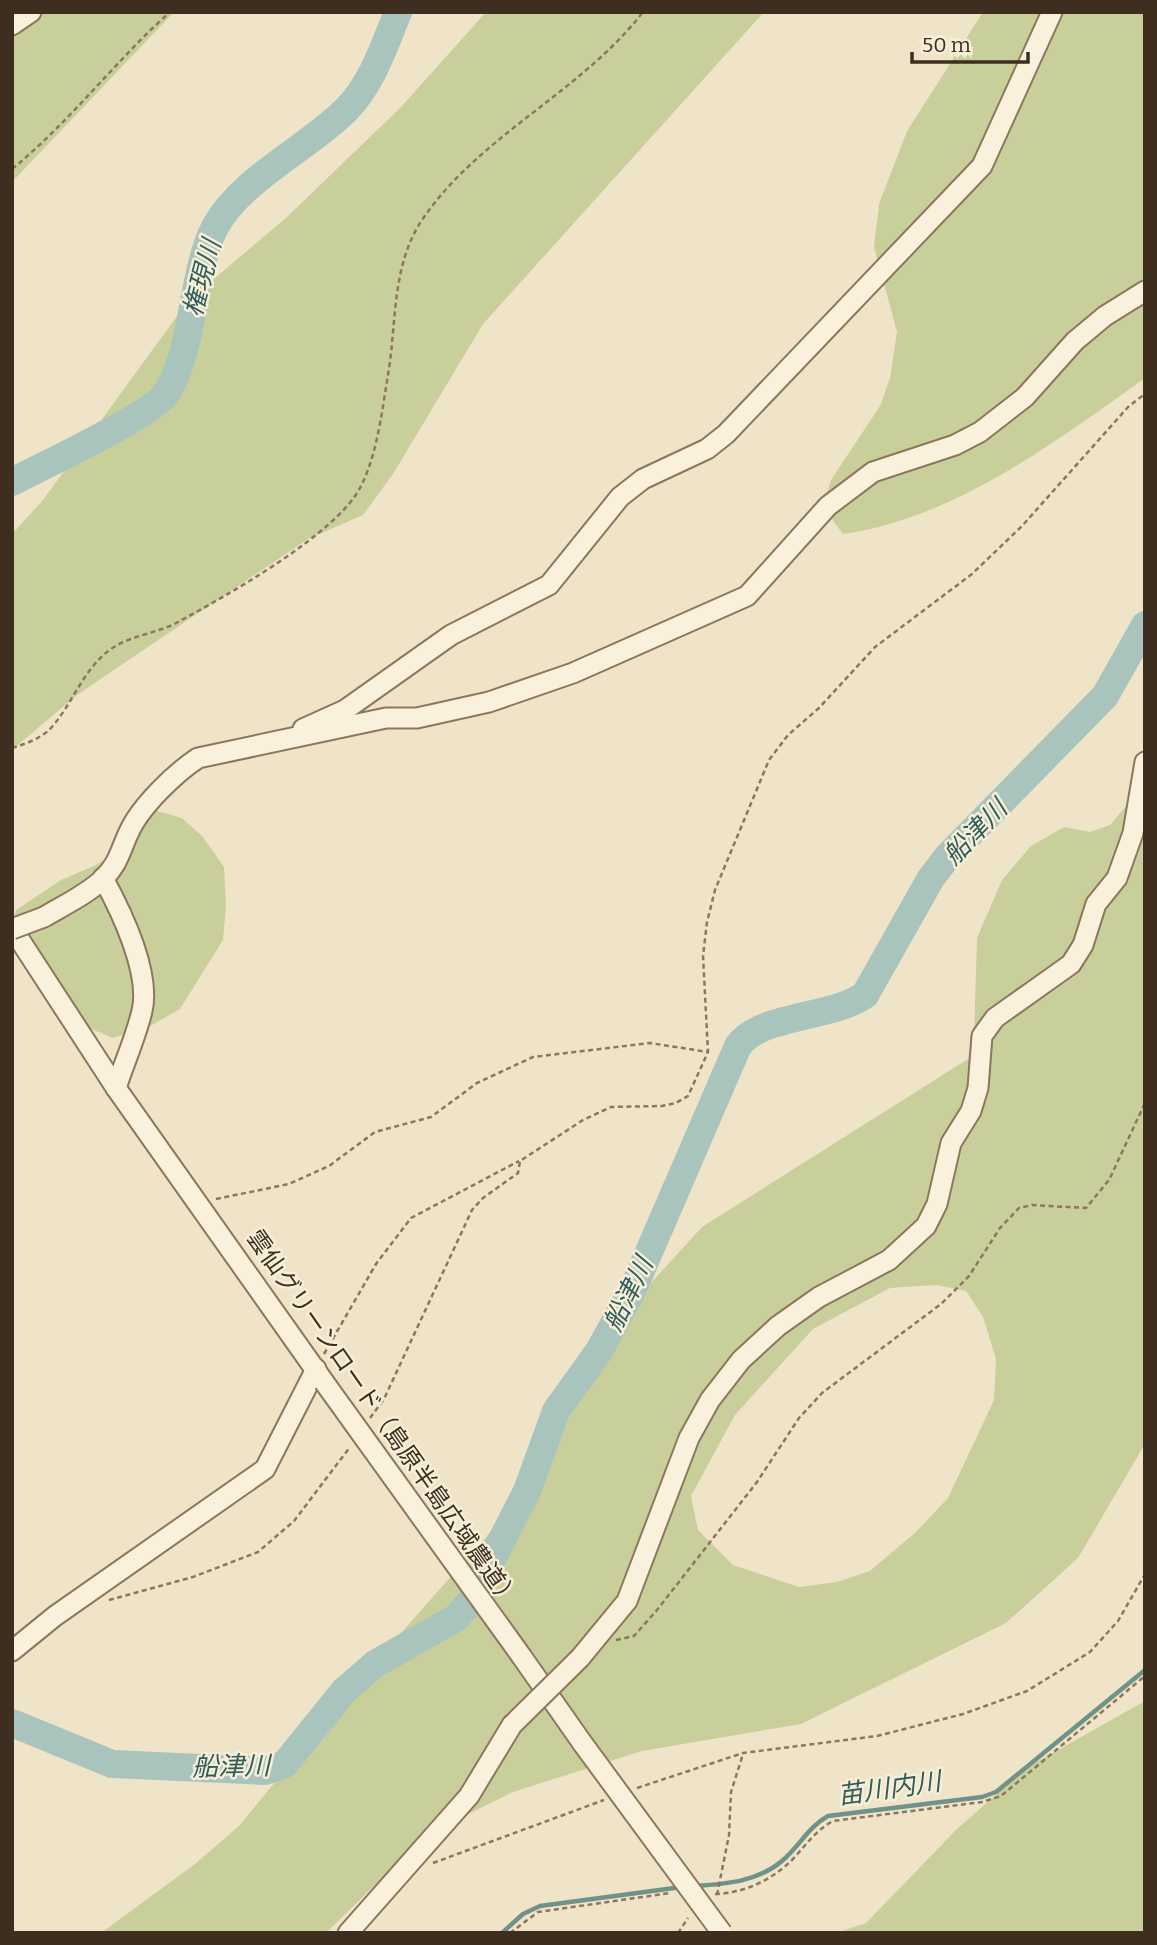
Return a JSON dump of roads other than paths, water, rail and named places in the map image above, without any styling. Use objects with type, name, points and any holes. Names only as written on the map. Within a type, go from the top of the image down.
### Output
[{"type":"street","points":[[12,25],[31,12]]},
{"type":"street","points":[[286,741],[292,733],[345,710],[451,635],[549,585],[620,497],[643,479],[707,449],[726,434],[982,166],[1052,12]]},
{"type":"street","points":[[12,929],[44,917],[103,878],[122,853],[129,831],[179,771],[198,758],[386,718],[417,718],[489,702],[573,673],[747,596],[828,506],[873,472],[955,445],[980,432],[1025,397],[1075,341],[1105,316],[1145,291]]},
{"type":"street","points":[[348,1933],[469,1796],[512,1725],[580,1658],[626,1601],[689,1438],[710,1400],[741,1360],[778,1326],[819,1297],[889,1260],[926,1226],[937,1204],[951,1143],[971,1111],[978,1088],[982,1036],[995,1018],[1071,964],[1083,945],[1096,904],[1116,878],[1133,833],[1145,762]]},
{"type":"street","points":[[103,878],[119,909],[141,970],[143,1009],[116,1088]]},
{"type":"street","name":"雲仙グリーンロード（島原半島広域農道）","points":[[12,929],[116,1088],[583,1744],[722,1933]]},
{"type":"street","points":[[12,1651],[55,1616],[265,1469],[320,1376]]},
{"type":"waterway","name":"権現川","points":[[12,482],[117,428],[165,395],[182,358],[201,267],[215,227],[241,194],[331,124],[355,100],[376,64],[398,12]]},
{"type":"waterway","name":"船津川","points":[[12,1723],[112,1764],[265,1771],[285,1764],[344,1691],[375,1664],[456,1618],[470,1602],[527,1491],[556,1411],[599,1351],[633,1289],[738,1046],[763,1028],[834,1009],[865,995],[931,878],[948,856],[1105,696],[1145,625]]},
{"type":"waterway","name":"苗川内川","points":[[695,1886],[752,1878],[772,1868],[828,1816],[982,1797],[996,1792],[1145,1670]]},
{"type":"waterway","name":"苗川内川","points":[[502,1933],[523,1914],[540,1906],[682,1887]]}]
